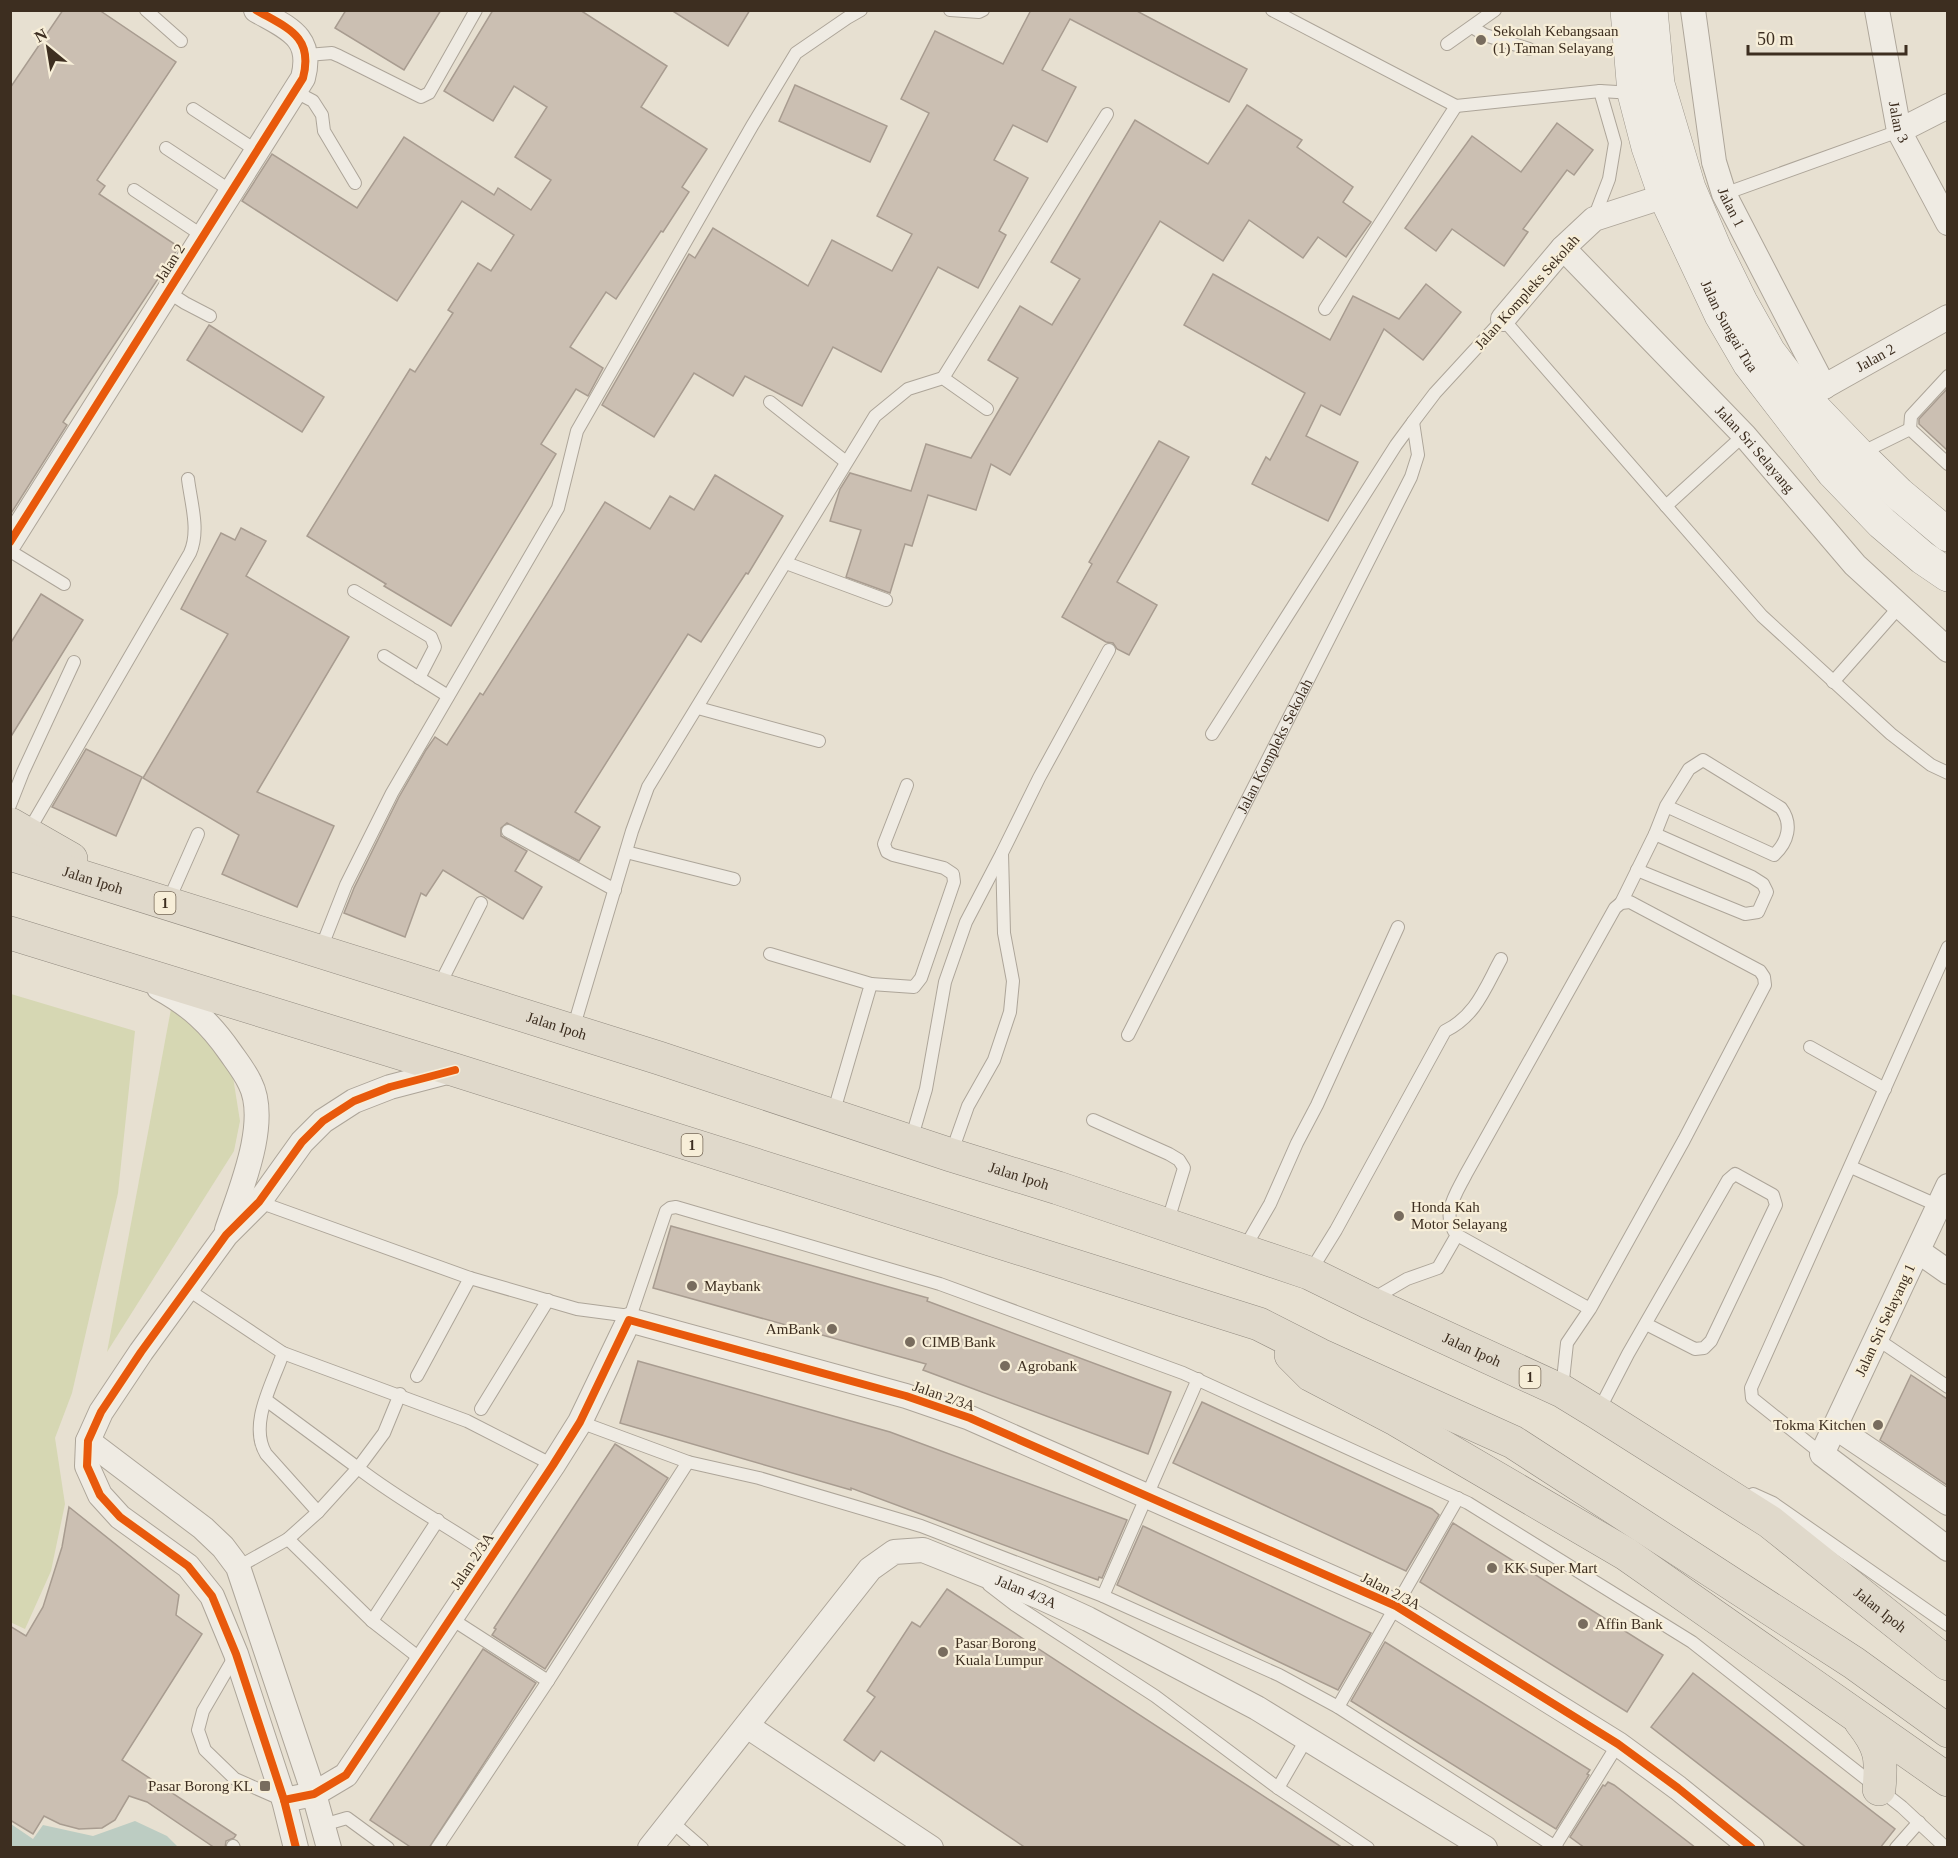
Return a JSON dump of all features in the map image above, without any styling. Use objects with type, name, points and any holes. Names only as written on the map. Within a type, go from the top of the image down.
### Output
[{"type":"highway","name":"Jalan Ipoh","points":[[16,837],[124,889],[572,1030],[1058,1188],[1309,1273],[1562,1392],[1598,1413],[1770,1522],[1947,1664]]},
{"type":"highway","name":"1","points":[[10,933],[455,1070],[1259,1324],[1513,1442],[1854,1663],[1947,1731]]},
{"type":"highway","points":[[1259,1324],[1311,1375],[1407,1426],[1626,1554],[1947,1780]]},
{"type":"highway","points":[[1852,1712],[1878,1747],[1881,1763],[1879,1790]]},
{"type":"main road","name":"Jalan Sungai Tua","points":[[1627,10],[1634,93],[1648,147],[1665,196],[1721,315],[1749,363],[1833,472],[1882,523],[1947,575]]},
{"type":"main road","name":"Jalan Sungai Tua","points":[[1651,10],[1658,84],[1689,188],[1715,249],[1769,352],[1814,393],[1858,454],[1899,494],[1947,535]]},
{"type":"street","name":"Jalan 1","points":[[1693,10],[1714,162],[1724,194],[1814,393]]},
{"type":"street","name":"Jalan 3","points":[[1877,10],[1899,131],[1947,223]]},
{"type":"street","points":[[264,12],[298,36],[307,55]]},
{"type":"street","name":"Jalan 2","points":[[10,542],[303,78],[307,55]]},
{"type":"street","points":[[1899,131],[1947,106]]},
{"type":"street","name":"Jalan Kompleks Sekolah","points":[[1503,319],[1563,248],[1594,219],[1665,196]]},
{"type":"street","name":"Jalan Sri Selayang","points":[[1563,248],[1744,435],[1855,565],[1947,650]]},
{"type":"street","name":"Jalan 2","points":[[1814,393],[1947,317]]},
{"type":"street","points":[[124,968],[192,1009],[213,1028],[251,1084],[257,1116],[251,1158],[226,1235]]},
{"type":"street","points":[[296,1848],[284,1800],[236,1654],[212,1596],[188,1566],[120,1516],[100,1494],[87,1466],[88,1441],[101,1412],[187,1289],[226,1235],[259,1202],[302,1142],[323,1121],[354,1101],[390,1087],[455,1070]]},
{"type":"street","name":"Jalan Sri Selayang 1","points":[[1822,1454],[1943,1196]]},
{"type":"street","points":[[1918,1251],[1947,1272]]},
{"type":"street","name":"Jalan 2/3A","points":[[284,1800],[314,1794],[346,1775],[554,1465],[580,1422],[630,1318],[916,1400],[970,1418],[1396,1606],[1618,1744],[1678,1788],[1752,1848]]},
{"type":"street","points":[[1835,1427],[1947,1503]]},
{"type":"street","points":[[88,1441],[203,1528],[223,1547],[238,1567],[326,1836]]},
{"type":"street","points":[[1822,1454],[1947,1549]]},
{"type":"street","name":"Jalan 4/3A","points":[[650,1848],[870,1569],[894,1552],[923,1550],[1088,1619],[1257,1708],[1485,1848]]},
{"type":"street","points":[[747,1726],[932,1848]]},
{"type":"lane","points":[[146,10],[181,41]]},
{"type":"lane","points":[[307,55],[332,53],[421,97],[429,93],[476,10]]},
{"type":"lane","points":[[320,952],[346,885],[392,793],[558,508],[577,431],[752,126],[796,53],[861,10]]},
{"type":"lane","points":[[950,10],[983,10]]},
{"type":"lane","points":[[1272,10],[1456,106],[1600,91],[1634,93]]},
{"type":"lane","points":[[1447,44],[1495,10]]},
{"type":"lane","points":[[1472,27],[1485,35],[1529,49]]},
{"type":"lane","points":[[294,91],[313,101],[322,115],[324,131],[355,183]]},
{"type":"lane","points":[[1594,219],[1609,179],[1615,143],[1600,91]]},
{"type":"lane","points":[[1325,309],[1456,106]]},
{"type":"lane","points":[[193,109],[257,151]]},
{"type":"lane","points":[[572,1030],[648,787],[875,416],[908,389],[943,378],[1107,114]]},
{"type":"lane","points":[[1724,194],[1899,131]]},
{"type":"lane","points":[[166,148],[231,191]]},
{"type":"lane","points":[[134,190],[203,236]]},
{"type":"lane","points":[[168,292],[210,316]]},
{"type":"lane","points":[[1503,319],[1762,616],[1891,734],[1931,765],[1947,773]]},
{"type":"lane","name":"Jalan Kompleks Sekolah","points":[[1212,734],[1396,446],[1435,393],[1503,319]]},
{"type":"lane","points":[[1910,429],[1911,417],[1947,376]]},
{"type":"lane","points":[[943,378],[987,409]]},
{"type":"lane","points":[[770,402],[846,462]]},
{"type":"lane","name":"Jalan Kompleks Sekolah","points":[[1128,1035],[1405,488],[1418,455],[1413,422]]},
{"type":"lane","points":[[1858,454],[1910,429]]},
{"type":"lane","points":[[1910,429],[1947,464]]},
{"type":"lane","points":[[1666,506],[1744,435]]},
{"type":"lane","points":[[16,837],[190,553],[195,531],[188,479]]},
{"type":"lane","points":[[10,551],[64,584]]},
{"type":"lane","points":[[786,563],[886,600]]},
{"type":"lane","points":[[354,591],[431,637],[435,646],[419,678]]},
{"type":"lane","points":[[1833,682],[1900,606]]},
{"type":"lane","points":[[911,1141],[926,1089],[945,982],[966,922],[1038,778],[1109,650]]},
{"type":"lane","points":[[384,656],[448,696]]},
{"type":"lane","points":[[10,805],[74,662]]},
{"type":"lane","points":[[698,708],[819,741]]},
{"type":"lane","points":[[1590,1309],[1457,1235],[1450,1227],[1449,1209],[1466,1174],[1615,908],[1621,903],[1655,834],[1666,806],[1689,769],[1703,760],[1781,808],[1789,818],[1788,828],[1781,848],[1774,855],[1666,806]]},
{"type":"lane","points":[[770,954],[871,984],[914,987],[921,978],[954,882],[953,874],[944,868],[887,852],[884,844],[907,785]]},
{"type":"lane","points":[[508,831],[615,890]]},
{"type":"lane","points":[[167,903],[198,834]]},
{"type":"lane","points":[[1637,870],[1745,914],[1758,912],[1767,892],[1764,884],[1655,834]]},
{"type":"lane","points":[[626,852],[734,879]]},
{"type":"lane","points":[[951,1155],[968,1106],[994,1060],[1010,1012],[1013,981],[1005,933],[1002,853]]},
{"type":"lane","points":[[1562,1392],[1567,1343],[1590,1309],[1684,1140],[1765,985],[1760,971],[1653,913],[1630,902],[1621,903]]},
{"type":"lane","points":[[438,989],[481,903]]},
{"type":"lane","points":[[1244,1250],[1270,1204],[1398,927]]},
{"type":"lane","points":[[1822,1454],[1752,1398],[1751,1389],[1947,947]]},
{"type":"lane","points":[[1309,1273],[1336,1230],[1445,1031],[1460,1024],[1473,1010],[1501,959]]},
{"type":"lane","points":[[832,1116],[871,984]]},
{"type":"lane","points":[[1810,1047],[1885,1089]]},
{"type":"lane","points":[[1093,1120],[1179,1160],[1184,1168],[1166,1225]]},
{"type":"lane","points":[[1851,1167],[1943,1196]]},
{"type":"lane","points":[[1598,1413],[1646,1324],[1728,1179],[1735,1174],[1741,1176],[1773,1195],[1776,1205],[1712,1341],[1704,1348],[1695,1349],[1646,1324]]},
{"type":"lane","points":[[259,1202],[470,1278],[577,1309],[630,1318],[666,1211],[676,1207],[940,1284],[1198,1379],[1458,1498],[1692,1642],[1919,1822],[1946,1848]]},
{"type":"lane","points":[[1368,1302],[1407,1279],[1438,1268],[1457,1235]]},
{"type":"lane","points":[[417,1376],[470,1278]]},
{"type":"lane","points":[[187,1289],[284,1353],[400,1394],[467,1421],[554,1465]]},
{"type":"lane","points":[[481,1409],[549,1300]]},
{"type":"lane","points":[[1877,1339],[1947,1387]]},
{"type":"lane","points":[[284,1353],[259,1421],[260,1444],[266,1454],[318,1512]]},
{"type":"lane","points":[[1103,1596],[1198,1379]]},
{"type":"lane","points":[[238,1567],[288,1539],[318,1512],[358,1468],[384,1433],[400,1394]]},
{"type":"lane","points":[[266,1400],[380,1485],[492,1556]]},
{"type":"lane","points":[[580,1422],[688,1462],[759,1478],[921,1526],[1103,1596],[1279,1675],[1338,1707],[1556,1847],[1618,1744]]},
{"type":"lane","points":[[1644,1442],[1773,1503],[1947,1624]]},
{"type":"lane","points":[[437,1848],[548,1681],[688,1462]]},
{"type":"lane","points":[[1338,1707],[1458,1498]]},
{"type":"lane","points":[[372,1621],[438,1520]]},
{"type":"lane","points":[[288,1539],[372,1621],[422,1660]]},
{"type":"lane","points":[[966,1567],[1015,1605],[1155,1696],[1278,1788],[1368,1848]]},
{"type":"lane","points":[[450,1618],[548,1681]]},
{"type":"lane","points":[[236,1654],[203,1710],[198,1730],[205,1750],[235,1779],[284,1800]]},
{"type":"lane","points":[[1278,1788],[1307,1738]]},
{"type":"lane","points":[[326,1836],[347,1818],[388,1848]]},
{"type":"lane","points":[[671,1821],[702,1848]]},
{"type":"lane","points":[[1896,1848],[1919,1822]]},
{"type":"green space","points":[[11,994],[135,1031],[118,1193],[72,1393],[55,1438],[65,1504],[51,1571],[25,1629],[10,1622]]},
{"type":"green space","points":[[171,1009],[188,1022],[209,1044],[233,1077],[240,1121],[234,1151],[107,1352]]},
{"type":"shaded area","points":[[135,1821],[167,1836],[178,1847],[11,1847],[11,1824],[33,1839],[43,1825],[93,1836]]},
{"type":"building","points":[[63,10],[99,10],[176,62],[97,180],[105,186],[99,194],[179,247],[63,422],[67,425],[10,515],[10,88]]},
{"type":"building","points":[[346,10],[441,10],[404,70],[335,28]]},
{"type":"building","points":[[493,10],[580,10],[667,66],[641,107],[707,149],[682,187],[689,192],[663,232],[661,231],[616,299],[606,292],[570,347],[603,368],[588,396],[576,389],[541,444],[556,454],[451,626],[307,536],[410,369],[415,372],[453,313],[448,310],[478,263],[491,271],[514,235],[462,201],[397,301],[242,201],[272,154],[357,208],[404,137],[494,195],[498,188],[531,210],[551,180],[515,157],[547,107],[514,86],[493,121],[444,91]]},
{"type":"building","points":[[671,10],[750,10],[728,46]]},
{"type":"building","points":[[1031,10],[1135,10],[1247,69],[1229,102],[1070,19],[1042,70],[1076,87],[1047,142],[1013,125],[994,160],[1028,178],[999,231],[1006,235],[978,288],[938,267],[881,372],[833,347],[802,406],[745,376],[733,396],[694,373],[654,437],[602,405],[689,254],[695,258],[713,228],[808,286],[832,240],[892,271],[912,234],[877,216],[929,113],[901,99],[935,31],[1003,64]]},
{"type":"building","points":[[795,85],[887,126],[870,162],[779,121]]},
{"type":"building","points":[[1247,105],[1302,140],[1297,147],[1353,187],[1343,202],[1371,222],[1346,257],[1318,237],[1303,258],[1249,220],[1223,261],[1160,221],[1010,475],[991,464],[976,510],[928,495],[912,546],[905,544],[890,593],[846,577],[861,530],[830,521],[840,489],[850,473],[911,491],[926,444],[971,458],[1018,378],[988,360],[1020,306],[1052,325],[1080,279],[1051,262],[1135,120],[1208,164]]},
{"type":"building","points":[[1557,123],[1593,150],[1574,175],[1567,170],[1523,229],[1528,232],[1504,266],[1452,229],[1436,251],[1405,228],[1472,136],[1521,172]]},
{"type":"building","points":[[1213,274],[1330,340],[1353,296],[1399,319],[1426,284],[1461,312],[1423,360],[1384,329],[1340,415],[1321,405],[1306,436],[1358,462],[1328,521],[1252,484],[1266,457],[1270,460],[1305,393],[1184,325]]},
{"type":"building","points":[[209,325],[324,397],[302,432],[187,360]]},
{"type":"building","points":[[1947,389],[1947,450],[1919,424],[1919,419]]},
{"type":"building","points":[[1159,441],[1189,457],[1117,582],[1157,605],[1129,655],[1117,649],[1113,643],[1106,642],[1062,617],[1092,564],[1089,562]]},
{"type":"building","points":[[715,475],[783,516],[748,574],[746,573],[701,642],[688,634],[575,812],[600,827],[579,861],[507,823],[501,828],[501,836],[527,851],[515,871],[542,887],[523,919],[443,870],[426,896],[421,893],[405,937],[344,913],[399,797],[426,750],[435,737],[447,745],[480,693],[483,695],[605,502],[650,529],[670,496],[694,510]]},
{"type":"building","points":[[241,528],[266,541],[246,576],[349,637],[257,792],[334,826],[297,907],[222,874],[239,835],[143,778],[228,634],[181,609],[221,533],[235,540]]},
{"type":"building","points":[[41,594],[83,620],[10,738],[10,644]]},
{"type":"building","points":[[86,749],[142,777],[116,836],[52,807]]},
{"type":"building","points":[[671,1226],[928,1298],[927,1301],[1171,1392],[1148,1454],[923,1370],[926,1364],[653,1288]]},
{"type":"building","points":[[638,1361],[890,1432],[1127,1520],[1102,1578],[1099,1577],[1098,1580],[851,1488],[851,1490],[620,1423]]},
{"type":"building","points":[[1911,1375],[1947,1399],[1947,1485],[1880,1440]]},
{"type":"building","points":[[1202,1402],[1432,1509],[1439,1515],[1406,1571],[1173,1463]]},
{"type":"building","points":[[615,1444],[668,1478],[545,1669],[492,1635],[496,1629],[494,1628]]},
{"type":"building","points":[[69,1507],[179,1595],[176,1615],[202,1634],[122,1760],[236,1835],[226,1841],[225,1848],[215,1848],[147,1802],[129,1796],[115,1820],[102,1828],[79,1829],[60,1824],[44,1816],[33,1834],[10,1820],[10,1626],[26,1636],[43,1607],[62,1547]]},
{"type":"building","points":[[1453,1523],[1663,1655],[1627,1712],[1420,1582]]},
{"type":"building","points":[[1143,1526],[1371,1633],[1338,1690],[1117,1585]]},
{"type":"building","points":[[947,1589],[1343,1848],[1026,1848],[881,1751],[874,1761],[844,1740],[875,1697],[867,1691],[912,1622],[920,1627]]},
{"type":"building","points":[[1385,1642],[1590,1770],[1556,1829],[1351,1701]]},
{"type":"building","points":[[483,1649],[536,1683],[429,1848],[412,1848],[370,1820]]},
{"type":"building","points":[[1693,1673],[1895,1829],[1880,1848],[1807,1848],[1651,1727]]},
{"type":"building","points":[[1608,1782],[1696,1848],[1585,1848],[1570,1837],[1603,1785],[1605,1786]]},
{"type":"cycle path","points":[[10,542],[303,78],[305,52],[301,43],[287,28],[256,10]]},
{"type":"cycle path","points":[[296,1848],[284,1800],[236,1654],[212,1596],[188,1566],[120,1517],[100,1495],[87,1466],[88,1441],[101,1412],[141,1352],[226,1235],[259,1202],[302,1142],[323,1121],[354,1101],[390,1087],[455,1070]]},
{"type":"cycle path","points":[[284,1800],[314,1794],[346,1775],[580,1422],[629,1320],[906,1396],[970,1418],[1396,1606],[1618,1744],[1678,1788],[1752,1848]]},
{"type":"place","name":"Sekolah Kebangsaan (1) Taman Selayang","points":[[1481,40]]},
{"type":"place","name":"Honda Kah Motor Selayang","points":[[1399,1216]]},
{"type":"place","name":"Maybank","points":[[692,1286]]},
{"type":"place","name":"AmBank","points":[[832,1329]]},
{"type":"place","name":"CIMB Bank","points":[[910,1342]]},
{"type":"place","name":"Agrobank","points":[[1005,1366]]},
{"type":"place","name":"Tokma Kitchen","points":[[1878,1425]]},
{"type":"place","name":"KK Super Mart","points":[[1492,1568]]},
{"type":"place","name":"Affin Bank","points":[[1583,1624]]},
{"type":"place","name":"Pasar Borong Kuala Lumpur","points":[[943,1652]]},
{"type":"place","name":"Pasar Borong KL","points":[[265,1786]]}]
